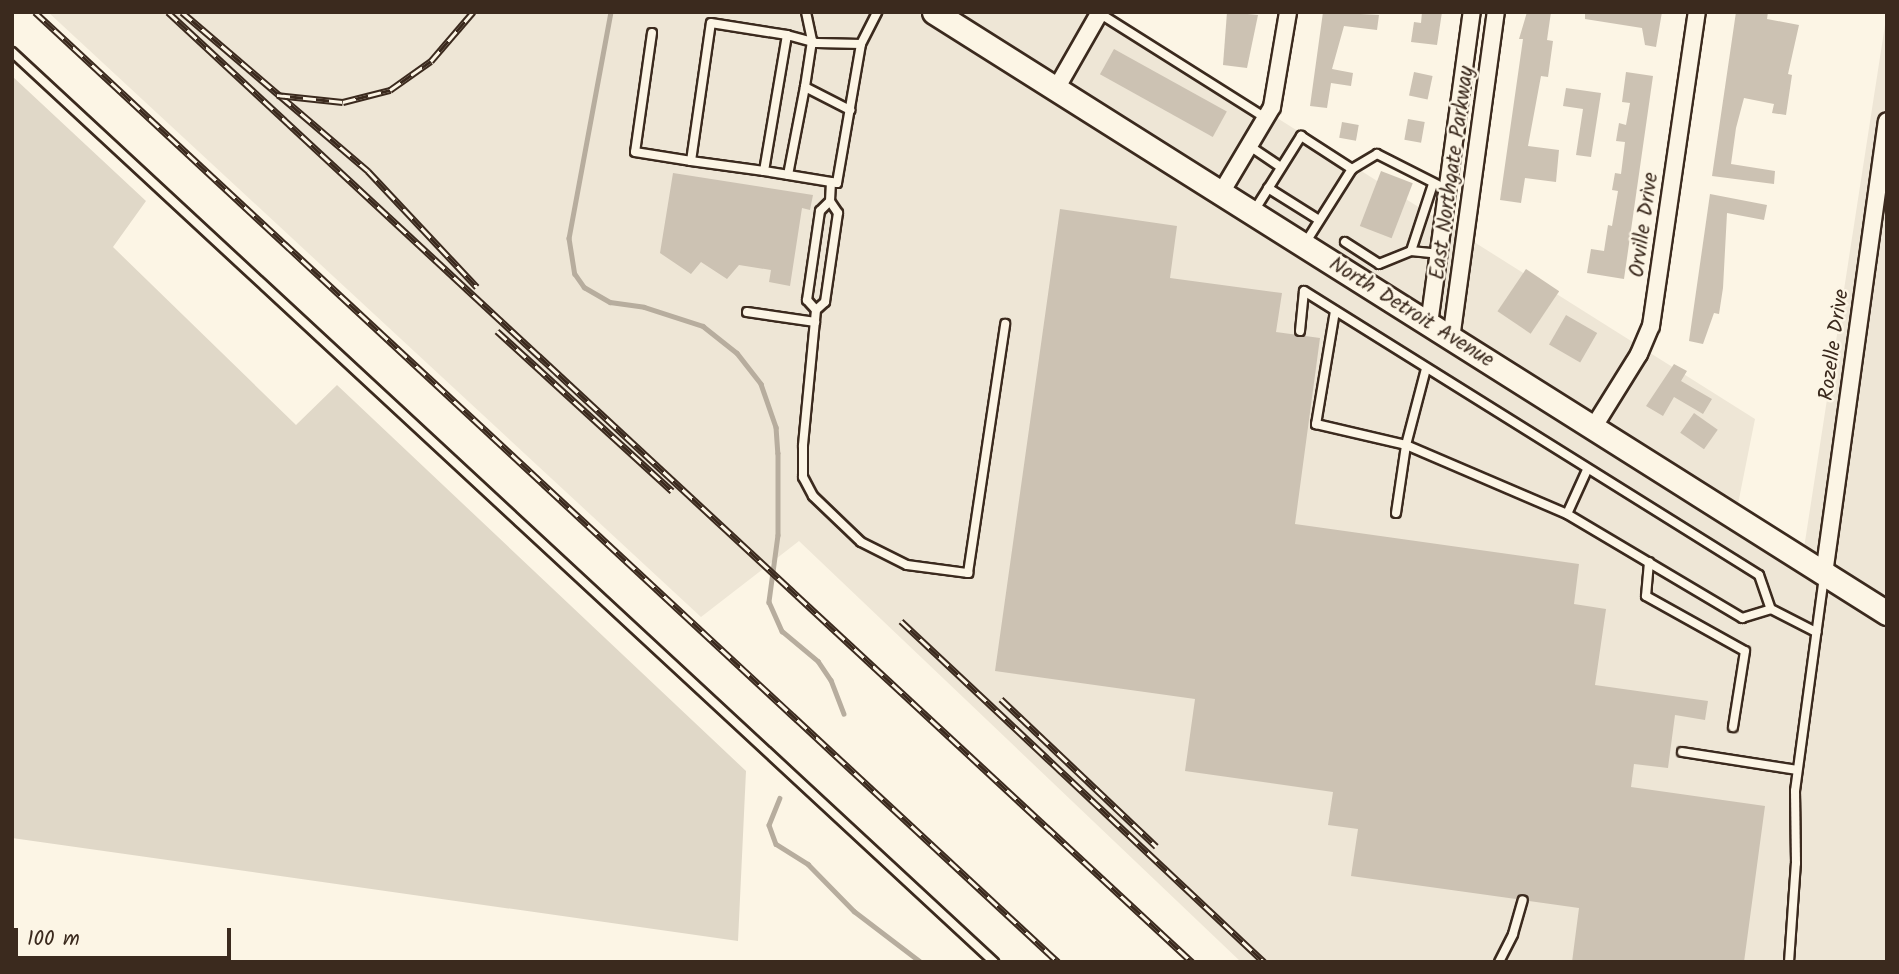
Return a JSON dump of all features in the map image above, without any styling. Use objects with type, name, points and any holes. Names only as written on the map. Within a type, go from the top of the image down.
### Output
[{"type":"main road","name":"North Detroit Avenue","points":[[934,12],[1304,245],[1357,264],[1451,339],[1887,613]]},
{"type":"street","points":[[1221,193],[1267,119],[1277,91],[1288,12]]},
{"type":"street","name":"East Northgate Parkway","points":[[1429,324],[1438,254],[1440,185],[1472,12]]},
{"type":"street","name":"East Northgate Parkway","points":[[1451,339],[1496,12]]},
{"type":"street","name":"Orville Drive","points":[[1592,428],[1639,354],[1651,326],[1696,12]]},
{"type":"street","points":[[1056,89],[1100,13]]},
{"type":"street","name":"Rozelle Drive","points":[[1824,574],[1887,121]]},
{"type":"lane","points":[[789,175],[812,41],[806,12]]},
{"type":"lane","points":[[652,33],[635,152],[837,183],[861,44],[877,12]]},
{"type":"lane","points":[[1100,13],[1267,119]]},
{"type":"lane","points":[[691,161],[711,23],[812,41],[861,44]]},
{"type":"lane","points":[[764,171],[787,35]]},
{"type":"lane","points":[[12,52],[994,962]]},
{"type":"lane","points":[[804,87],[850,110]]},
{"type":"lane","points":[[1252,213],[1301,136],[1352,169]]},
{"type":"lane","points":[[1251,147],[1282,167]]},
{"type":"lane","points":[[1304,245],[1352,169],[1377,154],[1440,185],[1411,251]]},
{"type":"lane","points":[[816,310],[825,302],[838,213],[830,201],[831,182]]},
{"type":"lane","points":[[1268,188],[1319,220]]},
{"type":"lane","points":[[830,201],[820,211],[808,295],[816,310],[816,322],[803,446],[803,477],[813,496],[861,542],[907,565],[968,573],[1006,324]]},
{"type":"lane","points":[[1345,243],[1357,264],[1379,264],[1411,251],[1438,254]]},
{"type":"lane","points":[[1300,331],[1304,291],[1759,575],[1771,609],[1816,632]]},
{"type":"lane","points":[[1335,311],[1316,424],[1406,444],[1567,514],[1742,618],[1771,609]]},
{"type":"lane","points":[[747,312],[816,322]]},
{"type":"lane","points":[[1396,513],[1406,444],[1426,369]]},
{"type":"lane","points":[[1567,514],[1587,470]]},
{"type":"lane","points":[[1649,562],[1646,596],[1745,652],[1733,727]]},
{"type":"lane","points":[[1788,962],[1797,769],[1824,574]]},
{"type":"lane","points":[[1682,752],[1797,769]]},
{"type":"lane","points":[[1499,962],[1513,934],[1522,900]]},
{"type":"shaded area","points":[[48,12],[1109,12],[1755,419],[1738,504],[1804,548],[1887,12],[1887,962],[1241,962],[799,541],[701,617]]},
{"type":"shaded area","points":[[12,76],[146,201],[113,247],[296,425],[337,385],[746,771],[738,941],[12,838]]},
{"type":"building","points":[[1227,12],[1258,15],[1247,68],[1223,65]]},
{"type":"building","points":[[1323,12],[1379,15],[1377,30],[1344,26],[1332,69],[1353,73],[1351,86],[1331,83],[1327,108],[1310,106]]},
{"type":"building","points":[[1422,12],[1442,12],[1437,45],[1411,42],[1414,22],[1421,23]]},
{"type":"building","points":[[1527,12],[1551,12],[1547,40],[1553,41],[1548,77],[1541,76],[1528,146],[1559,150],[1556,182],[1525,178],[1521,203],[1500,200],[1523,39],[1519,39]]},
{"type":"building","points":[[1585,12],[1662,12],[1656,47],[1645,45],[1642,28],[1585,19]]},
{"type":"building","points":[[1736,12],[1768,12],[1767,19],[1799,25],[1788,74],[1792,75],[1786,115],[1772,113],[1774,104],[1744,98],[1736,128],[1731,164],[1775,171],[1774,184],[1712,176]]},
{"type":"building","points":[[1114,49],[1227,112],[1213,137],[1100,74]]},
{"type":"building","points":[[1414,72],[1433,76],[1428,99],[1409,95]]},
{"type":"building","points":[[1626,72],[1653,76],[1624,279],[1587,273],[1591,249],[1604,251],[1608,225],[1612,226],[1618,191],[1612,190],[1615,173],[1621,174],[1625,142],[1616,141],[1619,123],[1626,125],[1630,103],[1622,102]]},
{"type":"building","points":[[1566,88],[1601,93],[1591,157],[1576,155],[1583,109],[1563,106]]},
{"type":"building","points":[[1408,119],[1425,122],[1421,143],[1404,140]]},
{"type":"building","points":[[1342,122],[1359,125],[1356,141],[1339,138]]},
{"type":"building","points":[[1381,171],[1413,183],[1392,238],[1360,226]]},
{"type":"building","points":[[673,173],[813,195],[810,210],[802,208],[790,286],[769,282],[771,270],[739,265],[727,279],[701,262],[691,274],[660,253]]},
{"type":"building","points":[[1710,194],[1767,205],[1764,220],[1727,213],[1719,314],[1714,313],[1703,344],[1689,341]]},
{"type":"building","points":[[1060,209],[1177,226],[1170,278],[1282,293],[1276,332],[1320,338],[1295,524],[1579,564],[1574,604],[1606,609],[1595,685],[1708,701],[1705,720],[1675,715],[1668,768],[1634,764],[1631,787],[1765,806],[1744,962],[1572,962],[1579,908],[1529,901],[1524,894],[1516,899],[1351,876],[1358,829],[1328,825],[1333,792],[1185,771],[1195,699],[995,671]]},
{"type":"building","points":[[1526,269],[1559,291],[1531,334],[1497,311]]},
{"type":"building","points":[[1566,315],[1597,333],[1580,362],[1549,344]]},
{"type":"building","points":[[1674,364],[1687,371],[1681,381],[1712,399],[1703,414],[1674,397],[1663,416],[1646,406]]},
{"type":"building","points":[[1694,413],[1718,430],[1704,449],[1680,433]]},
{"type":"waterway","points":[[611,12],[569,238],[575,274],[584,287],[610,302],[644,307],[703,326],[737,353],[761,384],[776,427],[778,453],[778,535],[769,602],[782,631],[818,661],[831,680],[844,714]]},
{"type":"waterway","points":[[780,798],[769,825],[776,844],[808,864],[854,911],[921,962]]},
{"type":"railway","points":[[35,12],[1058,962]]},
{"type":"railway","points":[[168,12],[1192,962]]},
{"type":"railway","points":[[182,12],[368,171],[477,287]]},
{"type":"railway","points":[[277,95],[343,102],[390,90],[431,61],[473,12]]},
{"type":"railway","points":[[497,331],[672,491]]},
{"type":"railway","points":[[901,621],[1264,962]]},
{"type":"railway","points":[[1001,699],[1156,846]]}]
